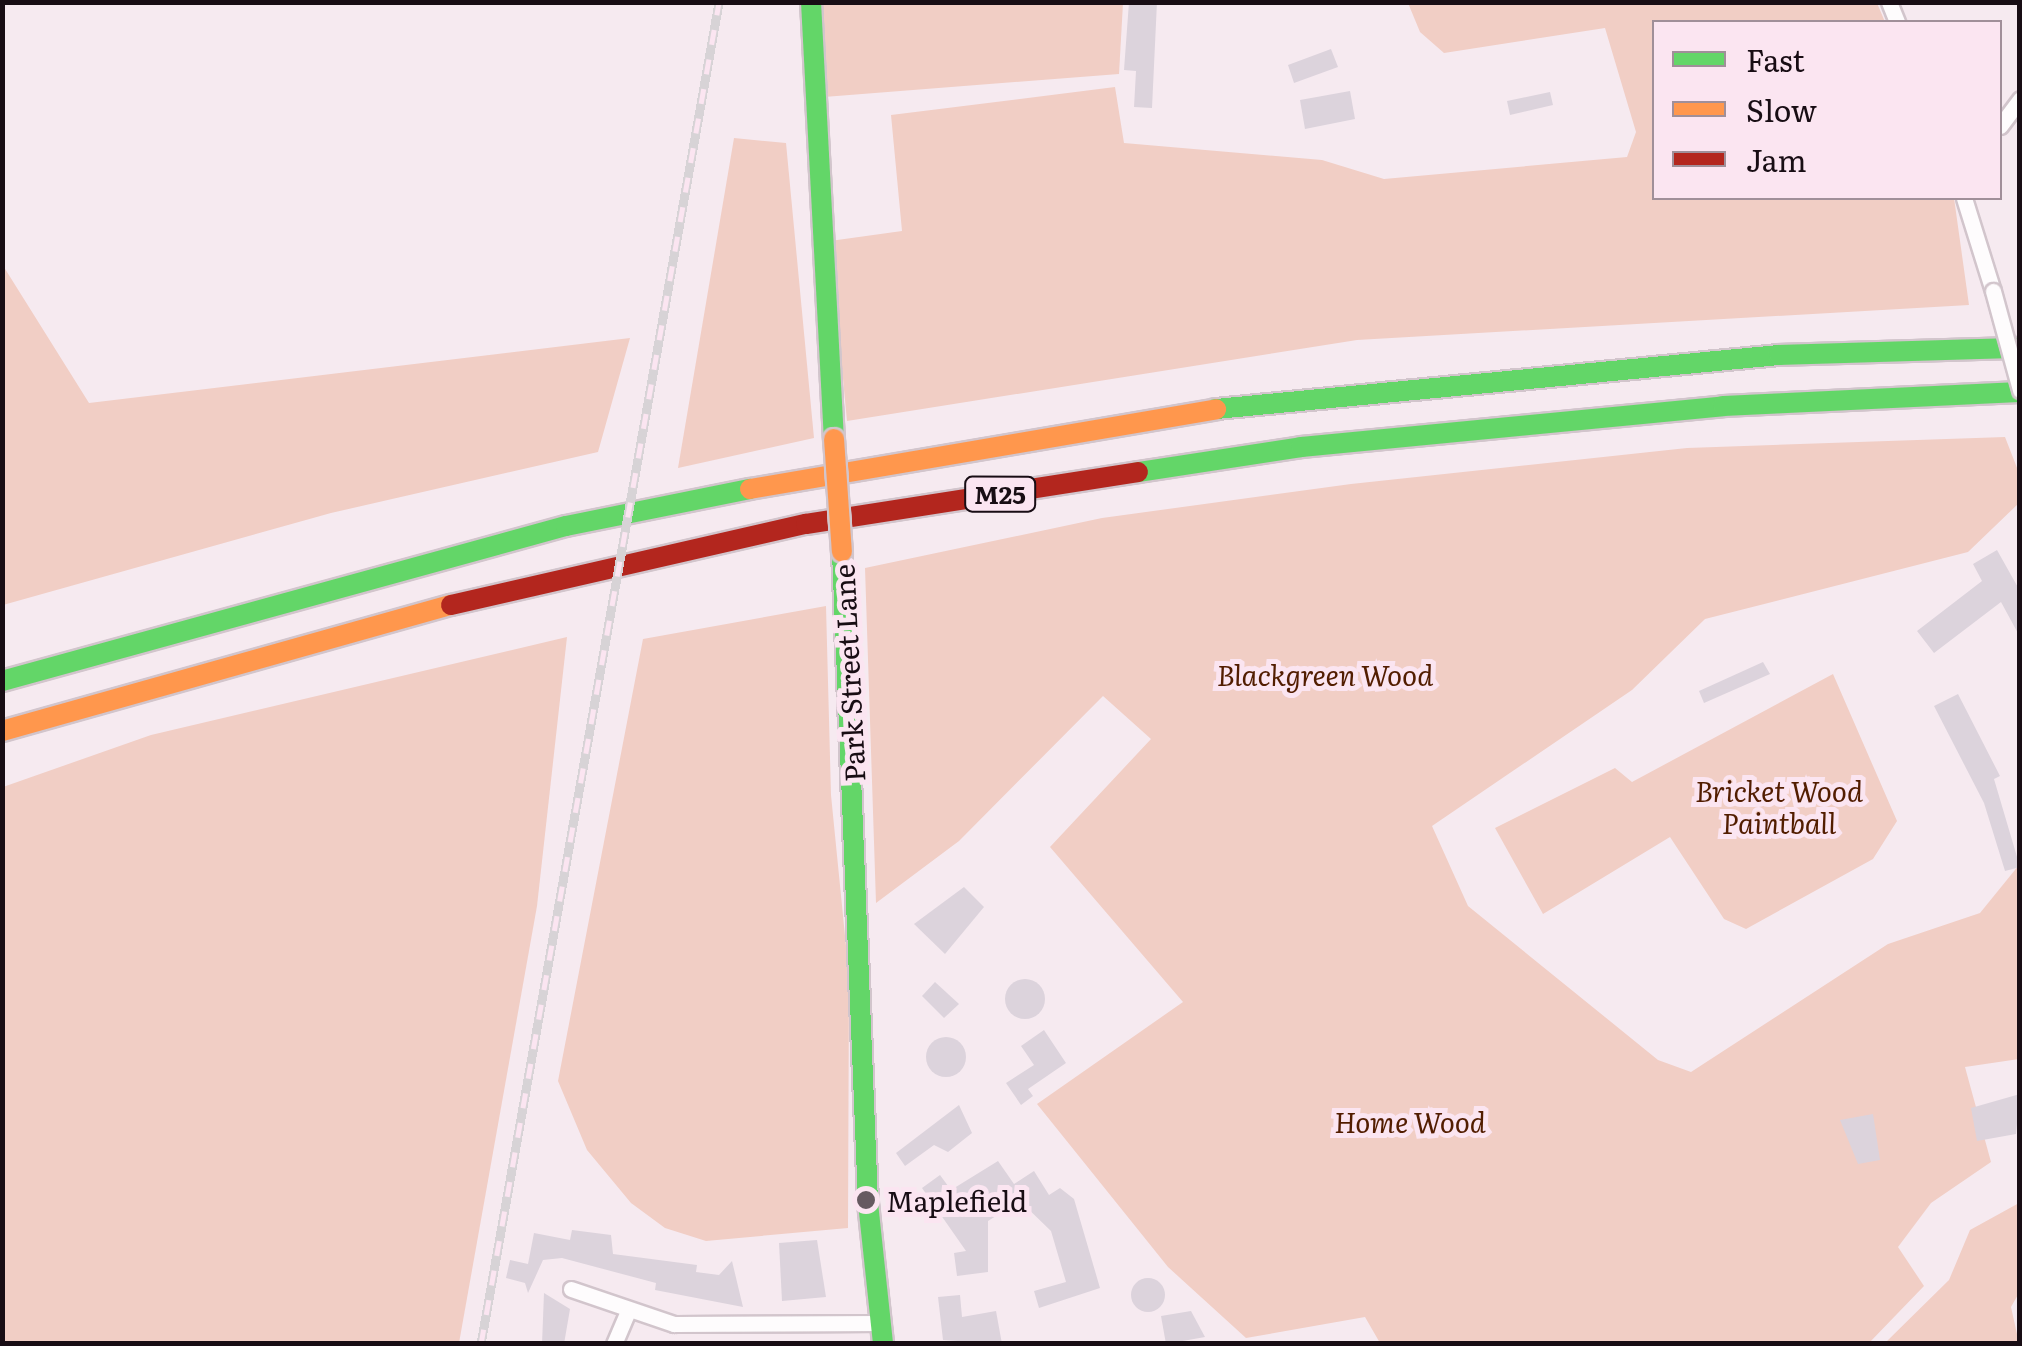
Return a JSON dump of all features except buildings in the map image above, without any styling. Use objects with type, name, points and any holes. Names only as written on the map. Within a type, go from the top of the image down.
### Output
[{"type":"main road","name":"Park Street Lane","points":[[811,2],[842,552],[868,1204],[882,1333]]},
{"type":"main road","name":"M25","points":[[2,681],[566,526],[912,458],[1287,397],[1780,355],[2020,348]]},
{"type":"main road","name":"M25","points":[[2,731],[497,592],[806,524],[1301,447],[1723,406],[2020,391]]},
{"type":"street","points":[[2002,123],[2020,99]]},
{"type":"street","points":[[1965,200],[2020,391]]},
{"type":"street","points":[[571,1290],[627,1314],[716,1328],[882,1333]]},
{"type":"street","points":[[614,1344],[627,1314]]},
{"type":"green space","points":[[820,3],[1123,3],[1119,74],[824,97]]},
{"type":"green space","points":[[1408,3],[1877,3],[1884,20],[1652,20],[1652,200],[1954,200],[1969,305],[1357,340],[847,421],[830,241],[902,231],[891,115],[1115,87],[1124,143],[1322,160],[1384,179],[1627,157],[1636,132],[1605,28],[1444,53],[1420,32]]},
{"type":"green space","points":[[734,138],[786,143],[814,438],[678,468]]},
{"type":"green space","points":[[2,264],[89,403],[630,338],[598,452],[331,513],[3,605]]},
{"type":"green space","points":[[2005,437],[2019,473],[2019,503],[1968,552],[1705,619],[1632,690],[1432,826],[1468,906],[1658,1060],[1691,1072],[1888,944],[1980,913],[2019,865],[2019,1059],[1965,1067],[1991,1162],[1931,1203],[1898,1247],[1924,1286],[1869,1343],[1380,1343],[1365,1317],[1246,1338],[1168,1267],[1037,1104],[1183,1002],[1050,847],[1151,739],[1103,696],[959,841],[876,903],[865,568],[1102,518],[1351,484],[1687,448]]},
{"type":"green space","points":[[826,606],[831,795],[849,976],[848,1228],[706,1241],[665,1228],[631,1203],[587,1150],[558,1081],[643,639]]},
{"type":"green space","points":[[567,637],[537,906],[459,1343],[3,1343],[3,787],[151,735]]},
{"type":"green space","name":"Bricket Wood Paintball","points":[[1833,674],[1897,821],[1873,859],[1746,929],[1724,919],[1670,837],[1543,914],[1495,828],[1615,768],[1632,782]]},
{"type":"green space","points":[[2019,1203],[2019,1293],[2011,1307],[2019,1343],[1885,1343],[1949,1280],[1970,1230]]},
{"type":"railway","points":[[481,1344],[719,2]]},
{"type":"traffic: fast","points":[[811,2],[834,439]]},
{"type":"traffic: fast","points":[[1216,409],[1779,355],[2020,348]]},
{"type":"traffic: fast","points":[[1138,472],[1301,447],[1723,406],[2020,392]]},
{"type":"traffic: fast","points":[[2,681],[566,526],[750,489]]},
{"type":"traffic: fast","points":[[842,552],[868,1203],[883,1344]]},
{"type":"traffic: slow","points":[[750,489],[1216,409]]},
{"type":"traffic: slow","points":[[834,439],[842,552]]},
{"type":"traffic: slow","points":[[2,731],[451,605]]},
{"type":"traffic: jam","points":[[451,605],[806,524],[1138,472]]},
{"type":"place","name":"Maplefield","points":[[866,1200]]},
{"type":"park label","name":"Blackgreen Wood","points":[[1325,674]]},
{"type":"park label","name":"Home Wood","points":[[1410,1121]]}]
